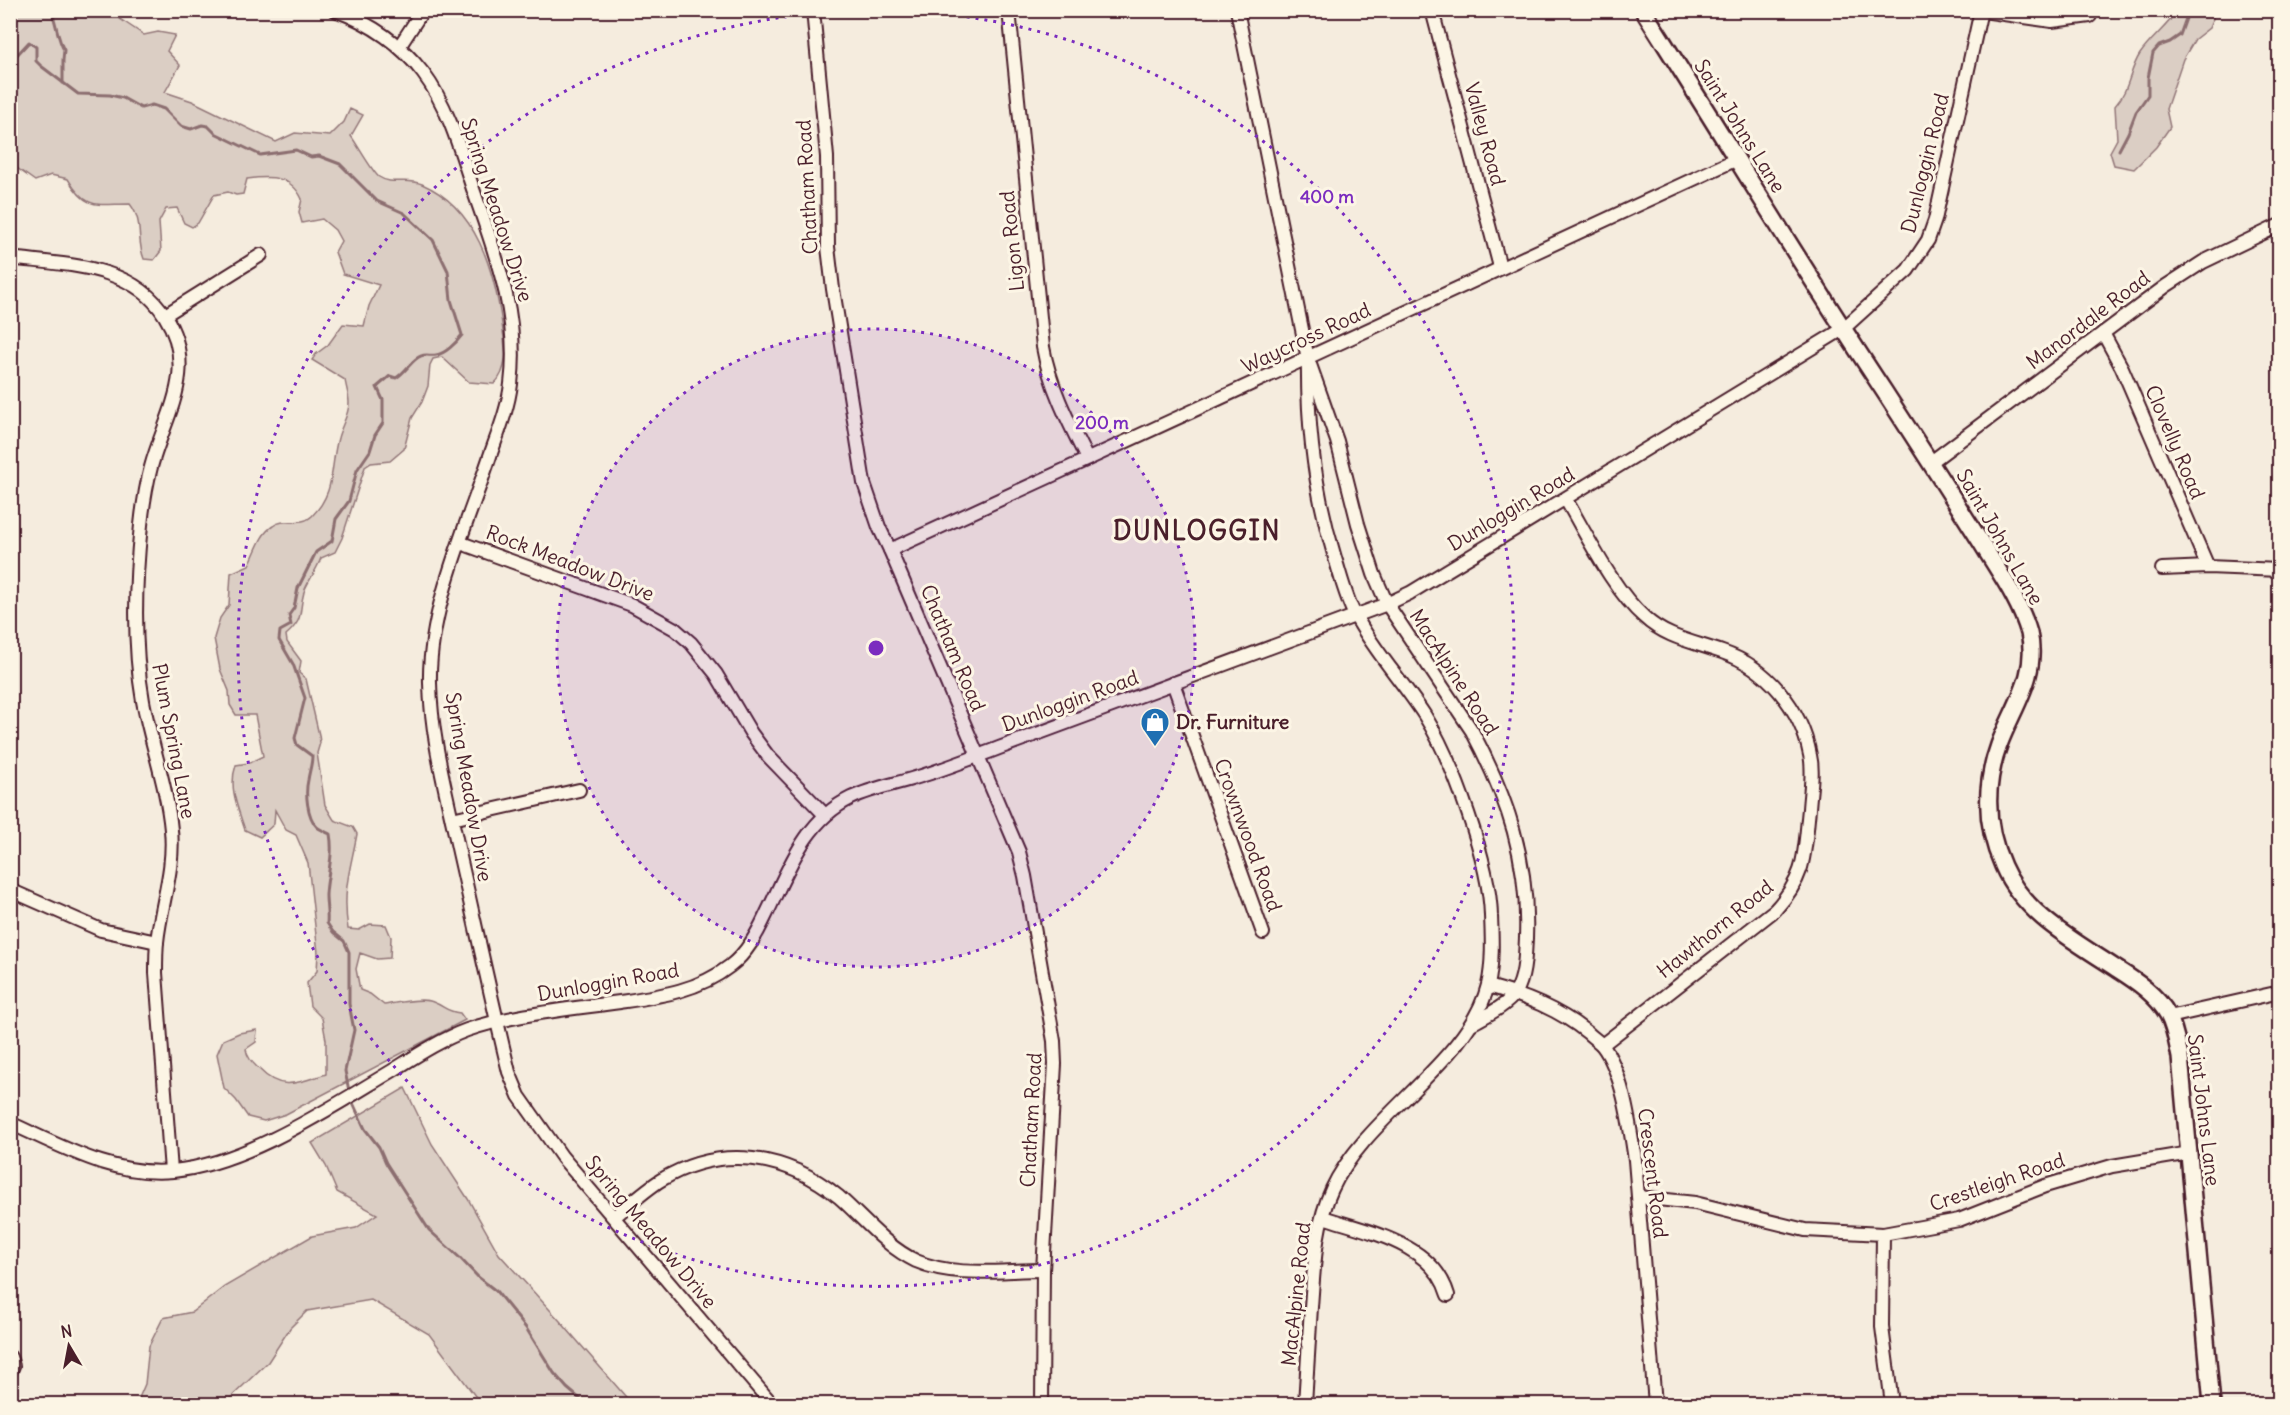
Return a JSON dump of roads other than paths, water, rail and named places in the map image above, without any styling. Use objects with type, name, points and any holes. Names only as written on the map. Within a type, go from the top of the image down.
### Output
[{"type":"street","name":"Spring Meadow Drive","points":[[335,10],[374,28],[399,47],[427,78],[436,92],[461,150],[502,277],[512,328],[511,386],[504,416],[445,590],[432,651],[430,682],[436,740],[452,819],[509,1072],[519,1096],[562,1158],[772,1404]]},
{"type":"street","points":[[399,47],[423,10]]},
{"type":"street","name":"Chatham Road","points":[[813,10],[827,157],[828,247],[864,483],[879,527],[1010,829],[1021,860],[1054,1041],[1054,1095],[1042,1270],[1042,1404]]},
{"type":"street","name":"Ligon Road","points":[[1009,10],[1044,357],[1055,393],[1087,459]]},
{"type":"street","name":"MacAlpine Road","points":[[1237,10],[1308,359],[1337,441],[1358,524],[1374,574],[1387,604],[1468,724],[1483,752],[1520,850],[1527,913],[1523,972],[1515,993],[1498,1008],[1471,1024]]},
{"type":"street","name":"Valley Road","points":[[1432,10],[1500,267]]},
{"type":"street","name":"Saint Johns Lane","points":[[1643,10],[1843,328],[1931,462],[2009,589],[2024,618],[2029,634],[2031,663],[2027,684],[2000,744],[1988,789],[1991,836],[2011,883],[2043,919],[2140,985],[2161,1005],[2169,1017],[2180,1057],[2212,1404]]},
{"type":"street","points":[[1979,11],[2052,21],[2090,16]]},
{"type":"street","name":"Dunloggin Road","points":[[10,1123],[101,1162],[146,1171],[171,1171],[197,1167],[240,1153],[276,1137],[446,1039],[472,1029],[497,1022],[685,990],[709,980],[732,964],[748,948],[803,840],[825,815],[861,794],[920,777],[1387,604],[1410,593],[1566,500],[1843,328],[1908,270],[1928,240],[1937,209],[1979,11]]},
{"type":"street","name":"Waycross Road","points":[[890,550],[1737,159]]},
{"type":"street","name":"Manordale Road","points":[[1931,462],[2103,333],[2203,262],[2280,225]]},
{"type":"street","points":[[165,315],[261,255]]},
{"type":"street","name":"Plum Spring Lane","points":[[10,258],[117,275],[132,284],[165,315],[177,344],[180,382],[151,468],[145,498],[141,526],[137,622],[138,659],[143,701],[171,831],[170,870],[157,942],[156,973],[171,1171]]},
{"type":"street","name":"Clovelly Road","points":[[2103,333],[2122,368],[2208,567]]},
{"type":"street","name":"MacAlpine Road","points":[[1305,1404],[1317,1247],[1331,1190],[1345,1165],[1385,1118],[1446,1055],[1471,1024],[1488,986],[1491,941],[1489,890],[1452,771],[1425,717],[1355,616],[1343,585],[1327,533],[1319,495],[1307,401],[1308,359]]},
{"type":"street","name":"Hawthorn Road","points":[[1566,500],[1613,577],[1642,616],[1679,639],[1725,653],[1761,672],[1778,689],[1794,712],[1811,756],[1812,776],[1804,856],[1799,876],[1790,894],[1775,910],[1602,1045]]},
{"type":"street","name":"Rock Meadow Drive","points":[[461,543],[632,604],[675,629],[703,656],[768,756],[825,815]]},
{"type":"street","points":[[2162,569],[2208,567],[2280,570]]},
{"type":"street","name":"Crownwood Road","points":[[1173,683],[1263,933]]},
{"type":"street","points":[[452,819],[579,790]]},
{"type":"street","points":[[10,890],[101,930],[157,942]]},
{"type":"street","name":"Crescent Road","points":[[1488,986],[1515,993],[1560,1013],[1602,1045],[1614,1069],[1630,1125],[1639,1197],[1655,1404]]},
{"type":"street","points":[[2169,1017],[2280,992]]},
{"type":"street","name":"Crestleigh Road","points":[[1639,1197],[1695,1203],[1805,1230],[1882,1234],[1959,1220],[2045,1186],[2112,1166],[2190,1153]]},
{"type":"street","points":[[614,1217],[660,1181],[683,1169],[706,1162],[750,1157],[773,1161],[796,1170],[818,1183],[837,1196],[898,1249],[922,1263],[953,1270],[1042,1270]]},
{"type":"street","points":[[1323,1217],[1387,1238],[1410,1249],[1427,1260],[1436,1270],[1445,1284],[1448,1295]]},
{"type":"street","points":[[1882,1234],[1882,1327],[1892,1404]]},
{"type":"street","points":[[10,1357],[13,1366],[10,1372]]},
{"type":"waterway","points":[[51,10],[64,50],[63,83]]},
{"type":"waterway","points":[[2119,150],[2136,112],[2148,95],[2148,78],[2153,53],[2159,46],[2180,35],[2189,10]]},
{"type":"waterway","points":[[10,55],[16,56],[29,42],[36,47],[36,61],[78,94],[110,95],[123,98],[141,108],[152,105],[164,109],[181,126],[191,129],[202,125],[208,126],[215,133],[260,155],[296,150],[311,157],[319,156],[340,164],[377,201],[404,213],[433,240],[448,271],[451,300],[462,335],[443,353],[418,357],[396,378],[390,376],[377,387],[383,400],[383,423],[375,435],[370,451],[357,470],[349,501],[336,519],[332,541],[316,552],[298,588],[294,608],[289,615],[291,625],[280,631],[279,640],[293,664],[305,698],[295,738],[297,745],[312,756],[307,785],[309,811],[317,827],[330,834],[331,857],[326,895],[327,923],[333,932],[344,941],[349,952],[349,1004],[354,1030],[345,1071],[349,1091]]},
{"type":"waterway","points":[[352,1101],[365,1129],[379,1147],[386,1163],[429,1230],[496,1291],[526,1328],[554,1373],[586,1404]]},
{"type":"place","name":"Dr. Furniture","points":[[1155,748]]},
{"type":"district","name":"DUNLOGGIN","points":[[1197,531]]}]
